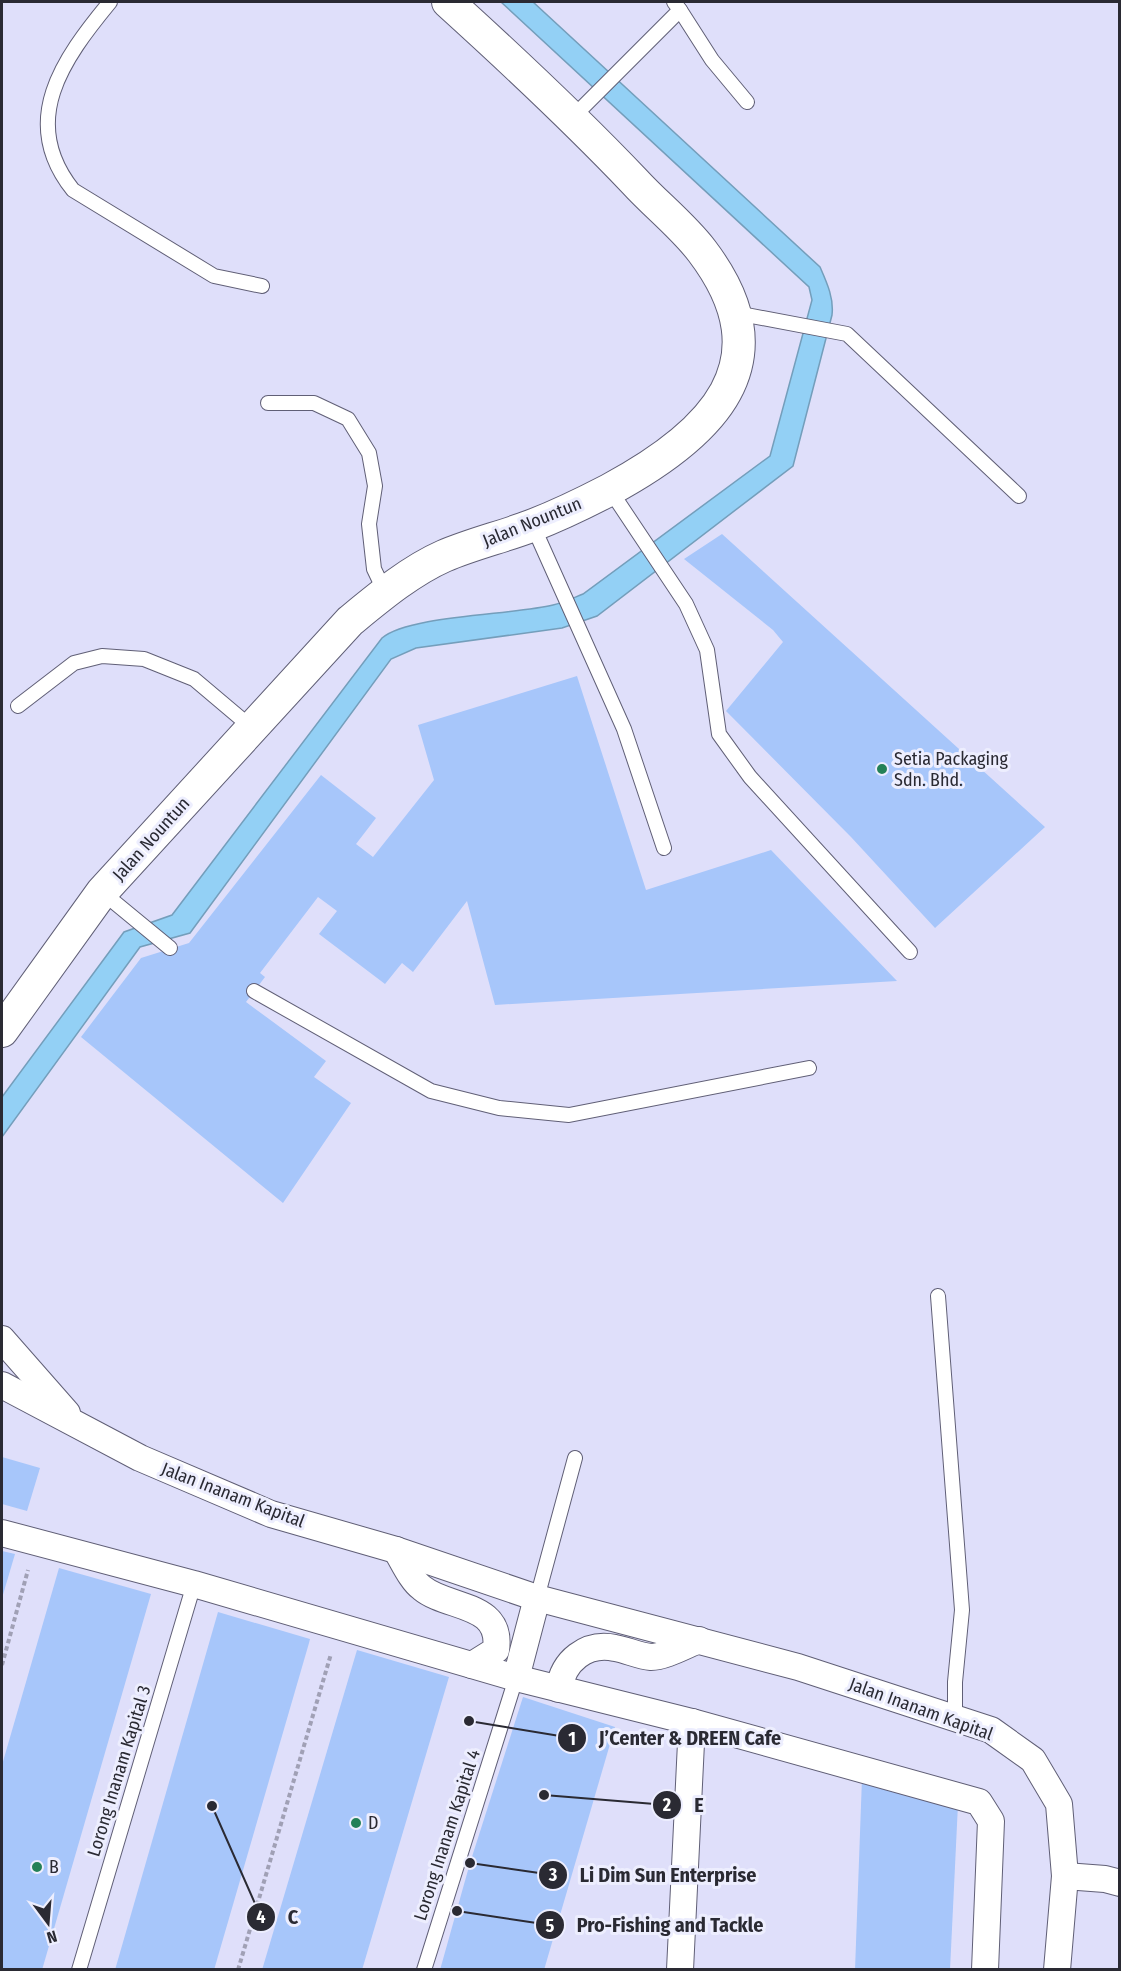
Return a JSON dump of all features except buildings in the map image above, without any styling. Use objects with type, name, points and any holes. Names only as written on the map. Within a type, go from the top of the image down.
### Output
[{"type":"street","name":"Jalan Nountun","points":[[2,1030],[102,892],[350,621],[386,592],[443,556],[533,526],[610,490],[676,449],[716,410],[729,387],[737,363],[740,338],[736,313],[726,288],[701,249],[584,106],[448,2]]},
{"type":"street","name":"Jalan Inanam Kapital","points":[[2,1339],[76,1423]]},
{"type":"street","name":"Jalan Inanam Kapital","points":[[2,1385],[140,1458],[271,1514],[396,1550],[537,1598],[798,1667],[991,1730],[1033,1760],[1059,1804],[1065,1876],[1057,1970]]},
{"type":"street","points":[[2,1533],[194,1584],[516,1678],[692,1722],[979,1803],[991,1821],[985,1970]]},
{"type":"street","points":[[396,1550],[422,1588],[480,1613],[492,1626],[498,1638],[496,1650],[472,1665]]},
{"type":"street","points":[[516,1678],[537,1598]]},
{"type":"street","points":[[559,1689],[561,1673],[582,1651],[613,1647],[653,1657],[699,1640]]},
{"type":"street","points":[[680,1970],[692,1722]]},
{"type":"street","points":[[1065,1876],[1105,1879],[1119,1883]]},
{"type":"lane","points":[[110,2],[60,72],[48,112],[47,136],[58,171],[73,190],[214,276],[262,286]]},
{"type":"lane","points":[[584,106],[637,53],[677,6],[712,60],[747,102]]},
{"type":"lane","points":[[736,313],[847,334],[1019,496]]},
{"type":"lane","points":[[268,403],[314,403],[348,419],[369,453],[375,486],[369,524],[374,569],[386,592]]},
{"type":"lane","points":[[610,490],[686,604],[707,650],[719,734],[750,777],[910,952]]},
{"type":"lane","points":[[533,526],[624,729],[664,849]]},
{"type":"lane","points":[[18,706],[74,663],[102,657],[144,659],[194,679],[252,728]]},
{"type":"lane","points":[[102,892],[170,948]]},
{"type":"lane","points":[[254,991],[431,1091],[499,1108],[569,1115],[809,1068]]},
{"type":"lane","points":[[938,1296],[963,1610],[955,1682],[954,1718]]},
{"type":"lane","points":[[537,1598],[574,1458]]},
{"type":"lane","name":"Lorong Inanam Kapital 3","points":[[79,1970],[194,1584]]},
{"type":"lane","name":"Lorong Inanam Kapital 4","points":[[424,1970],[516,1678]]},
{"type":"path","points":[[2,1665],[30,1563]]},
{"type":"path","points":[[238,1970],[333,1649]]},
{"type":"water","points":[[501,2],[533,2],[820,267],[831,297],[832,315],[793,466],[597,616],[562,628],[416,648],[391,659],[190,933],[140,947],[2,1137],[2,1097],[124,932],[172,915],[382,638],[395,630],[414,625],[535,608],[560,603],[583,594],[770,456],[812,300],[809,287]]},
{"type":"place","name":"Setia Packaging Sdn. Bhd.","points":[[882,769]]},
{"type":"place","name":"J’Center & DREEN Cafe","points":[[469,1721]]},
{"type":"place","name":"E","points":[[544,1795]]},
{"type":"place","name":"C","points":[[212,1806]]},
{"type":"place","name":"D","points":[[356,1823]]},
{"type":"place","name":"Li Dim Sun Enterprise","points":[[470,1863]]},
{"type":"place","name":"B","points":[[37,1867]]},
{"type":"place","name":"Pro-Fishing and Tackle","points":[[457,1911]]}]
